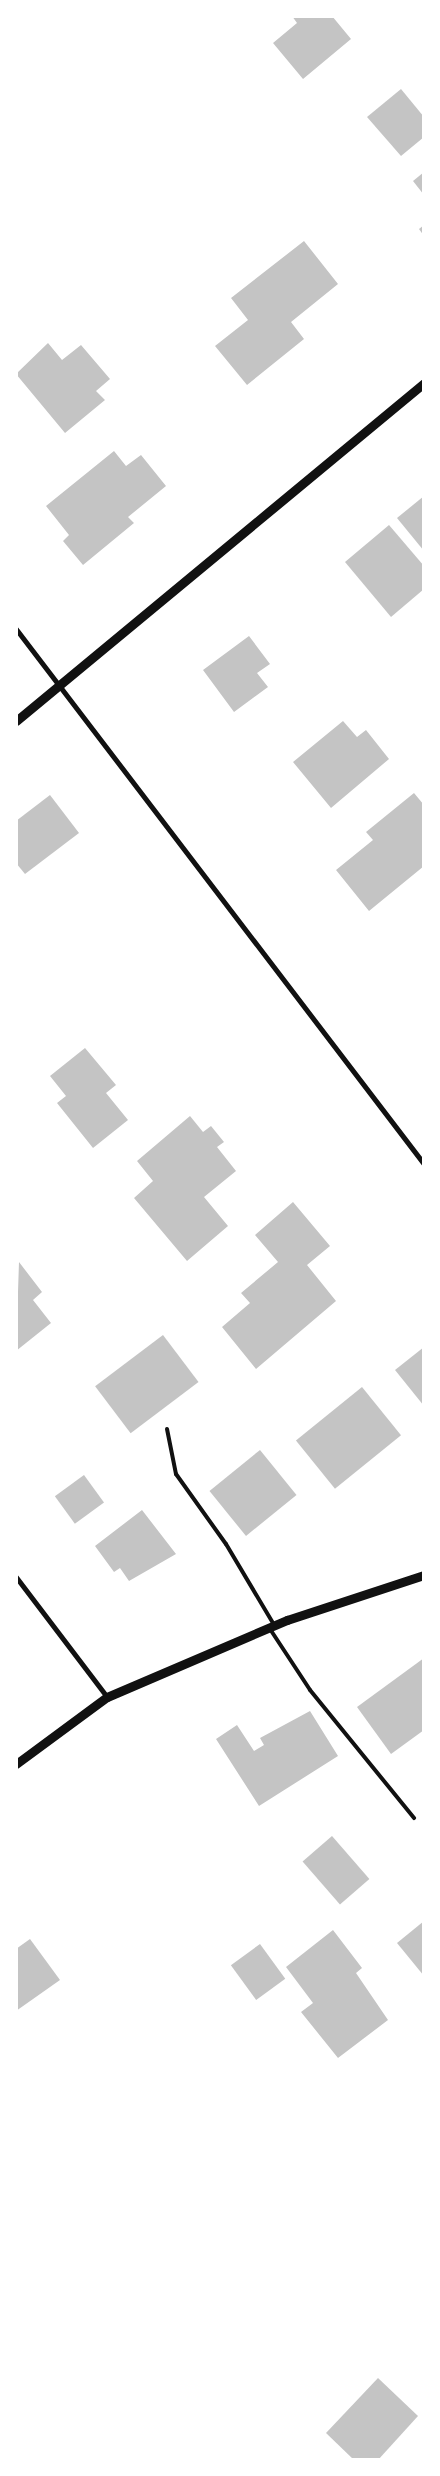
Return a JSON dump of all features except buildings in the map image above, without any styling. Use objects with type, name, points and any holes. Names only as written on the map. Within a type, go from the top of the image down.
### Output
[{"type":"street","points":[[16,721],[424,383]]},
{"type":"street","points":[[16,629],[424,1164]]},
{"type":"street","points":[[16,1764],[107,1697],[272,1628],[424,1575]]},
{"type":"street","points":[[16,1577],[107,1697]]},
{"type":"lane","points":[[167,1429],[176,1474],[226,1544],[272,1628],[310,1690],[414,1818]]}]
